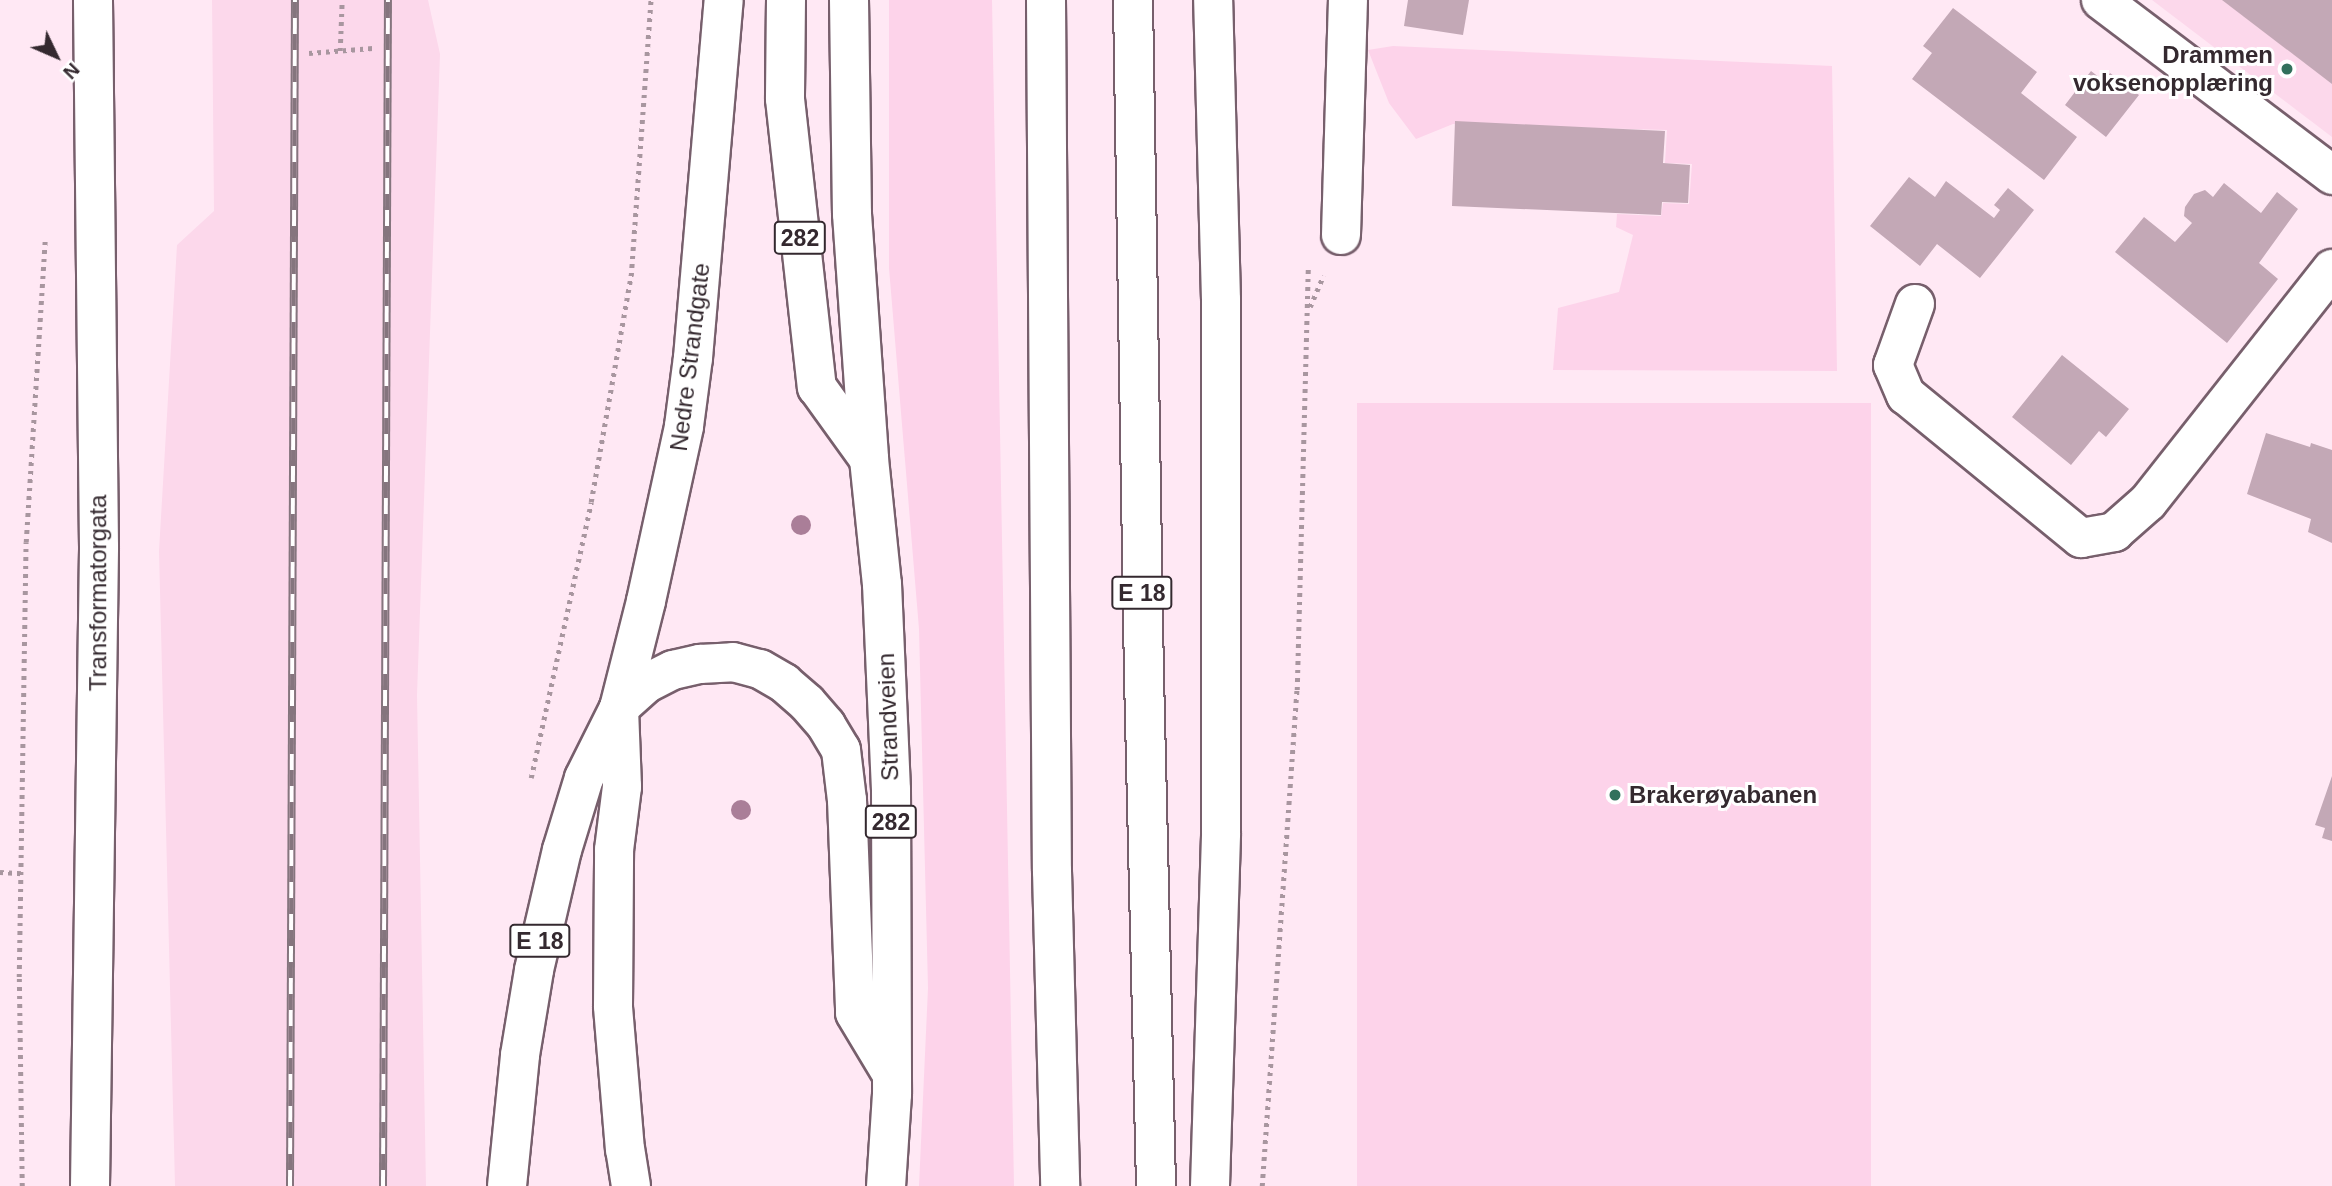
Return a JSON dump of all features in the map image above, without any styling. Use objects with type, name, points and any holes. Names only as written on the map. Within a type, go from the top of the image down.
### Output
[{"type":"main road","name":"Transformatorgata","points":[[90,1186],[99,547],[93,0]]},
{"type":"main road","name":"Nedre Strandgate","points":[[619,708],[646,601],[684,426],[693,359],[724,0]]},
{"type":"main road","name":"282","points":[[786,0],[785,99],[817,387],[869,460]]},
{"type":"main road","name":"282","points":[[849,0],[852,214],[869,460]]},
{"type":"main road","points":[[1046,0],[1052,871],[1060,1186]]},
{"type":"main road","name":"E 18","points":[[1133,0],[1144,676],[1156,1186]]},
{"type":"main road","points":[[1210,1186],[1221,833],[1221,300],[1213,0]]},
{"type":"main road","points":[[1341,235],[1348,0]]},
{"type":"main road","points":[[2101,0],[2332,175]]},
{"type":"main road","points":[[1915,304],[1893,365],[1906,395],[2081,538],[2114,532],[2148,502],[2332,269]]},
{"type":"main road","name":"Strandveien","points":[[869,460],[882,584],[889,712],[891,1073],[886,1186]]},
{"type":"main road","name":"E 18","points":[[507,1186],[518,1068],[534,970],[562,850],[583,778],[619,708],[647,683],[673,670],[700,664],[733,662],[760,669],[784,682],[826,724],[841,750],[847,800],[855,1013],[891,1073]]},
{"type":"main road","points":[[619,708],[622,787],[614,850],[613,1006],[625,1150],[631,1186]]},
{"type":"path","points":[[340,51],[342,0]]},
{"type":"path","points":[[528,789],[592,502],[631,276],[651,0]]},
{"type":"path","points":[[309,53],[373,48]]},
{"type":"path","points":[[22,1186],[26,542],[45,234]]},
{"type":"path","points":[[1262,1186],[1297,690],[1308,311]]},
{"type":"path","points":[[0,872],[22,873]]},
{"type":"shaded area","points":[[212,0],[428,0],[440,54],[417,695],[426,1186],[175,1186],[159,551],[177,245],[214,211]]},
{"type":"shaded area","points":[[889,0],[992,0],[1014,1186],[919,1186],[928,988],[919,629],[889,268]]},
{"type":"shaded area","name":"Drammen voksenopplæring","points":[[2152,0],[2332,0],[2332,137]]},
{"type":"shaded area","points":[[1393,46],[1832,66],[1837,371],[1553,370],[1558,308],[1619,292],[1633,235],[1616,227],[1617,214],[1661,216],[1663,203],[1689,204],[1692,164],[1665,163],[1667,130],[1453,124],[1416,139],[1389,103],[1368,50]]},
{"type":"shaded area","name":"Brakerøyabanen","points":[[1357,403],[1871,403],[1871,1186],[1357,1186]]},
{"type":"building","points":[[1408,0],[1469,0],[1463,35],[1404,26]]},
{"type":"building","points":[[2222,0],[2332,0],[2332,84]]},
{"type":"building","points":[[1953,8],[2037,72],[2021,93],[2077,137],[2044,180],[1912,79],[1932,53],[1923,46]]},
{"type":"building","points":[[2091,71],[2104,81],[2110,73],[2139,95],[2106,137],[2065,105]]},
{"type":"building","points":[[1455,121],[1665,131],[1663,163],[1690,165],[1688,203],[1662,202],[1661,215],[1452,206]]},
{"type":"building","points":[[1909,177],[1935,197],[1946,181],[1994,218],[2000,210],[1994,205],[2008,188],[2034,210],[1980,278],[1937,244],[1920,266],[1870,226]]},
{"type":"building","points":[[2224,183],[2261,213],[2277,192],[2298,209],[2259,263],[2278,279],[2227,343],[2115,252],[2144,217],[2175,242],[2192,223],[2184,216],[2185,207],[2194,194],[2205,190],[2213,197]]},
{"type":"building","points":[[2062,355],[2129,409],[2106,437],[2099,431],[2071,465],[2012,417]]},
{"type":"building","points":[[2266,433],[2310,447],[2311,443],[2332,450],[2332,543],[2308,532],[2311,519],[2247,494]]},
{"type":"building","points":[[2332,776],[2332,841],[2322,838],[2325,828],[2315,825]]},
{"type":"railway","points":[[290,1186],[295,0]]},
{"type":"railway","points":[[383,1186],[388,0]]},
{"type":"place","name":"Drammen voksenopplæring","points":[[2287,69]]},
{"type":"place","name":"Brakerøyabanen","points":[[1615,795]]}]
